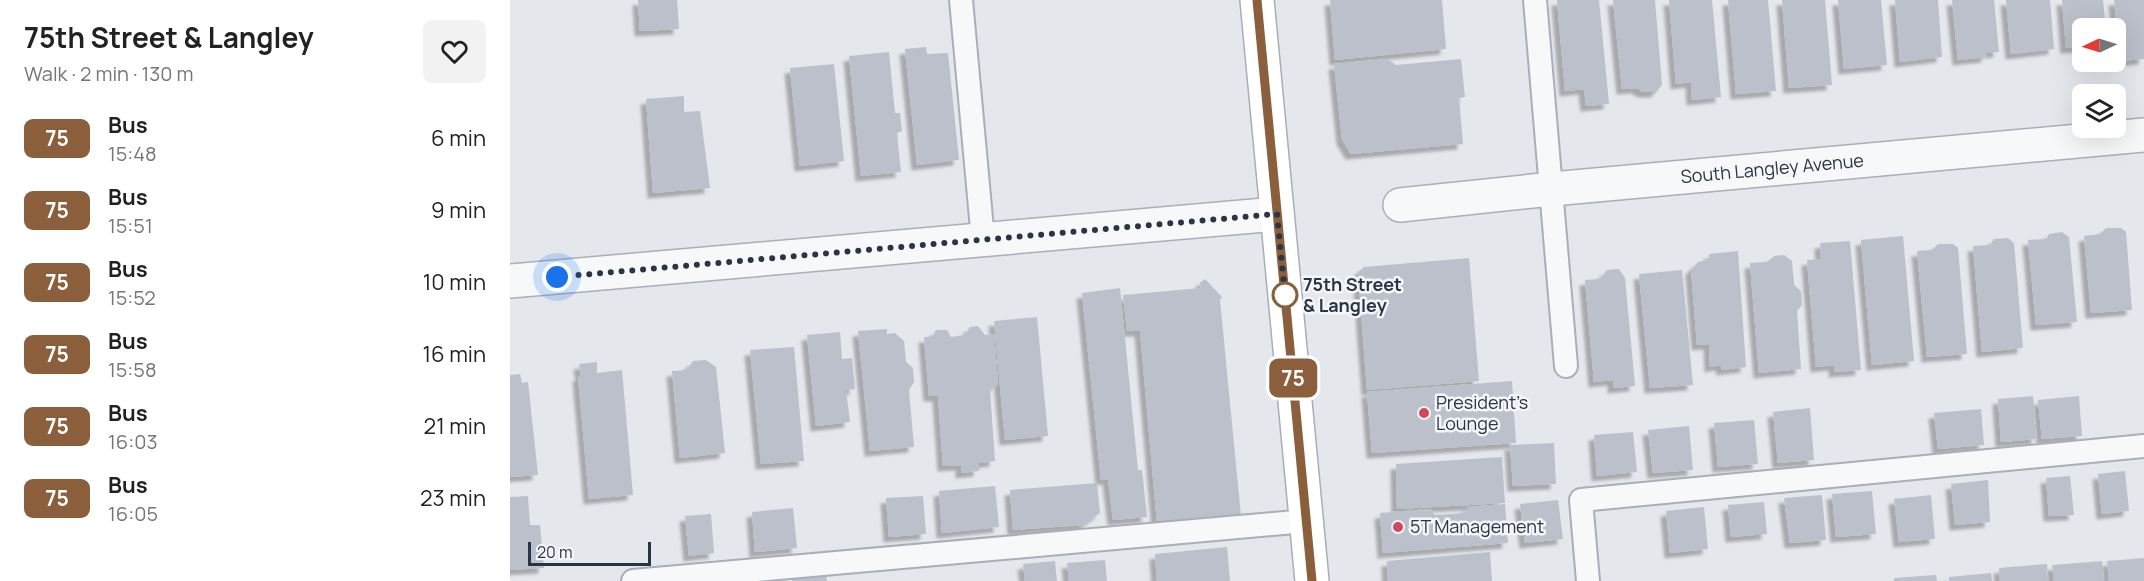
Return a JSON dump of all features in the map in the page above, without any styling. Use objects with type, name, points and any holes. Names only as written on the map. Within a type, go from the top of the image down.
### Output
[{"type":"street","points":[[1257,0],[1312,581]]},
{"type":"street","name":"South Langley Avenue","points":[[1400,205],[2144,135]]},
{"type":"street","points":[[510,281],[1277,214]]},
{"type":"lane","points":[[961,0],[983,240]]},
{"type":"lane","points":[[1535,0],[1566,366]]},
{"type":"lane","points":[[1588,581],[1581,500],[2144,447]]},
{"type":"lane","points":[[633,581],[1306,521]]},
{"type":"building","points":[[638,0],[677,0],[679,29],[640,31]]},
{"type":"building","points":[[1330,0],[1442,0],[1446,49],[1335,60]]},
{"type":"building","points":[[1557,0],[1599,0],[1609,104],[1586,106],[1584,89],[1565,91]]},
{"type":"building","points":[[1613,0],[1655,0],[1662,85],[1656,92],[1643,92],[1637,88],[1622,89]]},
{"type":"building","points":[[1669,0],[1712,0],[1721,97],[1692,100],[1691,82],[1676,84]]},
{"type":"building","points":[[1728,0],[1768,0],[1776,91],[1736,94]]},
{"type":"building","points":[[1782,0],[1825,0],[1832,85],[1789,88]]},
{"type":"building","points":[[1838,0],[1881,0],[1887,65],[1844,69]]},
{"type":"building","points":[[1895,0],[1938,0],[1942,57],[1900,62]]},
{"type":"building","points":[[1952,0],[1994,0],[1999,52],[1986,53],[1987,57],[1958,60]]},
{"type":"building","points":[[2006,0],[2050,0],[2054,49],[2011,54]]},
{"type":"building","points":[[2062,0],[2103,0],[2105,18],[2072,18],[2072,48],[2066,48]]},
{"type":"building","points":[[2114,0],[2144,0],[2144,59],[2126,60],[2126,18],[2116,18]]},
{"type":"building","points":[[926,47],[927,54],[948,53],[959,160],[917,165],[905,49]]},
{"type":"building","points":[[889,52],[895,113],[900,113],[902,131],[897,133],[901,172],[861,176],[849,56]]},
{"type":"building","points":[[1388,59],[1396,65],[1461,59],[1465,97],[1459,98],[1463,144],[1351,154],[1342,139],[1334,64]]},
{"type":"building","points":[[834,64],[844,161],[800,166],[790,68]]},
{"type":"building","points":[[684,96],[684,112],[700,111],[710,188],[653,193],[646,99]]},
{"type":"building","points":[[2106,228],[2121,228],[2126,232],[2132,310],[2091,313],[2084,236],[2100,234]]},
{"type":"building","points":[[2062,232],[2069,237],[2077,322],[2036,325],[2028,240],[2046,239],[2049,234]]},
{"type":"building","points":[[1903,236],[1914,361],[1872,365],[1861,240]]},
{"type":"building","points":[[2008,238],[2014,243],[2023,348],[1982,352],[1973,246],[1990,245],[1994,239]]},
{"type":"building","points":[[1850,241],[1861,370],[1834,372],[1834,365],[1816,367],[1807,260],[1821,259],[1820,243]]},
{"type":"building","points":[[1938,244],[1953,244],[1958,248],[1967,354],[1927,357],[1917,251],[1932,250]]},
{"type":"building","points":[[1738,251],[1746,367],[1722,370],[1721,365],[1710,367],[1709,344],[1697,345],[1691,270],[1698,262],[1709,260],[1709,254]]},
{"type":"building","points":[[1784,255],[1792,261],[1794,285],[1801,291],[1802,305],[1797,311],[1801,369],[1759,373],[1750,263],[1767,262],[1774,256]]},
{"type":"building","points":[[1469,258],[1479,381],[1367,390],[1358,272],[1364,267]]},
{"type":"building","points":[[1619,269],[1625,278],[1635,386],[1613,388],[1613,380],[1594,382],[1585,280],[1600,279],[1607,270]]},
{"type":"building","points":[[1682,270],[1693,385],[1650,388],[1639,274]]},
{"type":"building","points":[[1205,279],[1222,297],[1220,300],[1241,516],[1157,523],[1140,331],[1127,331],[1123,295],[1201,288],[1200,283]]},
{"type":"building","points":[[1120,288],[1138,470],[1142,470],[1147,517],[1113,520],[1108,479],[1101,480],[1082,293]]},
{"type":"building","points":[[1037,317],[1048,436],[1005,440],[994,321]]},
{"type":"building","points":[[978,326],[985,335],[994,334],[998,384],[990,390],[995,461],[979,463],[979,471],[961,473],[961,465],[943,466],[938,396],[929,396],[924,337],[932,337],[936,330],[947,330],[951,337],[965,335],[970,327]]},
{"type":"building","points":[[887,329],[887,334],[895,333],[904,341],[906,362],[913,368],[914,382],[909,390],[914,447],[870,451],[858,331]]},
{"type":"building","points":[[840,332],[842,359],[852,358],[855,389],[846,390],[850,422],[816,426],[807,335]]},
{"type":"building","points":[[794,347],[804,461],[761,464],[750,350]]},
{"type":"building","points":[[706,360],[716,367],[725,453],[680,458],[672,371],[687,370],[693,361]]},
{"type":"building","points":[[597,362],[597,373],[622,370],[633,495],[589,499],[578,376],[581,376],[579,364]]},
{"type":"building","points":[[520,374],[522,383],[528,382],[538,475],[510,477],[510,375]]},
{"type":"building","points":[[1512,381],[1516,443],[1372,453],[1367,392]]},
{"type":"building","points":[[2033,396],[2037,439],[2001,442],[1998,399]]},
{"type":"building","points":[[2079,396],[2082,436],[2042,439],[2038,400]]},
{"type":"building","points":[[1810,408],[1814,460],[1778,463],[1773,412]]},
{"type":"building","points":[[1981,409],[1984,445],[1938,449],[1934,413]]},
{"type":"building","points":[[1754,420],[1758,464],[1718,467],[1714,423]]},
{"type":"building","points":[[1689,426],[1693,470],[1653,473],[1648,430]]},
{"type":"building","points":[[1633,432],[1637,472],[1597,476],[1594,435]]},
{"type":"building","points":[[1554,443],[1556,484],[1513,486],[1510,445]]},
{"type":"building","points":[[1502,457],[1505,503],[1397,509],[1396,464]]},
{"type":"building","points":[[2125,471],[2129,511],[2102,514],[2098,474]]},
{"type":"building","points":[[2070,476],[2074,515],[2049,516],[2046,478]]},
{"type":"building","points":[[1988,480],[1990,522],[1955,525],[1951,484]]},
{"type":"building","points":[[1097,483],[1100,513],[1083,525],[1013,530],[1010,490]]},
{"type":"building","points":[[995,486],[999,527],[942,533],[939,491]]},
{"type":"building","points":[[1872,491],[1876,534],[1836,537],[1832,494]]},
{"type":"building","points":[[1822,495],[1826,540],[1790,543],[1784,498]]},
{"type":"building","points":[[1931,495],[1935,539],[1899,542],[1894,499]]},
{"type":"building","points":[[528,496],[530,525],[540,525],[544,568],[510,570],[510,497]]},
{"type":"building","points":[[923,496],[926,534],[889,537],[886,498]]},
{"type":"building","points":[[1558,500],[1563,539],[1525,543],[1520,504]]},
{"type":"building","points":[[1764,502],[1767,534],[1731,537],[1728,505]]},
{"type":"building","points":[[1505,504],[1508,543],[1383,553],[1380,513],[1430,509],[1435,515],[1467,513],[1467,507]]},
{"type":"building","points":[[1704,507],[1708,549],[1670,553],[1666,511]]},
{"type":"building","points":[[793,508],[797,548],[755,552],[752,512]]},
{"type":"building","points":[[711,514],[714,553],[689,556],[685,516]]},
{"type":"building","points":[[1227,547],[1230,581],[1157,581],[1155,554]]},
{"type":"building","points":[[1490,552],[1492,581],[1388,581],[1387,561]]},
{"type":"building","points":[[2144,558],[2144,581],[2109,581],[2107,561]]},
{"type":"building","points":[[1105,560],[1107,581],[1069,581],[1067,563]]},
{"type":"building","points":[[1055,561],[1057,581],[1025,581],[1023,564]]},
{"type":"building","points":[[2102,561],[2104,581],[2054,581],[2052,565]]},
{"type":"building","points":[[2047,564],[2048,581],[2000,581],[1999,568]]},
{"type":"building","points":[[1991,573],[1992,581],[1949,581],[1949,577]]},
{"type":"building","points":[[1936,575],[1937,581],[1894,581],[1894,578]]},
{"type":"building","points":[[826,576],[827,581],[792,581],[792,579]]},
{"type":"bus line","name":"75","points":[[1257,0],[1312,581]]},
{"type":"place","name":"75th Street & Langley","points":[[1285,295]]},
{"type":"place","name":"President’s Lounge","points":[[1424,413]]},
{"type":"place","name":"5T Management","points":[[1398,527]]},
{"type":"route","points":[[557,277],[1277,214],[1285,295]]}]
